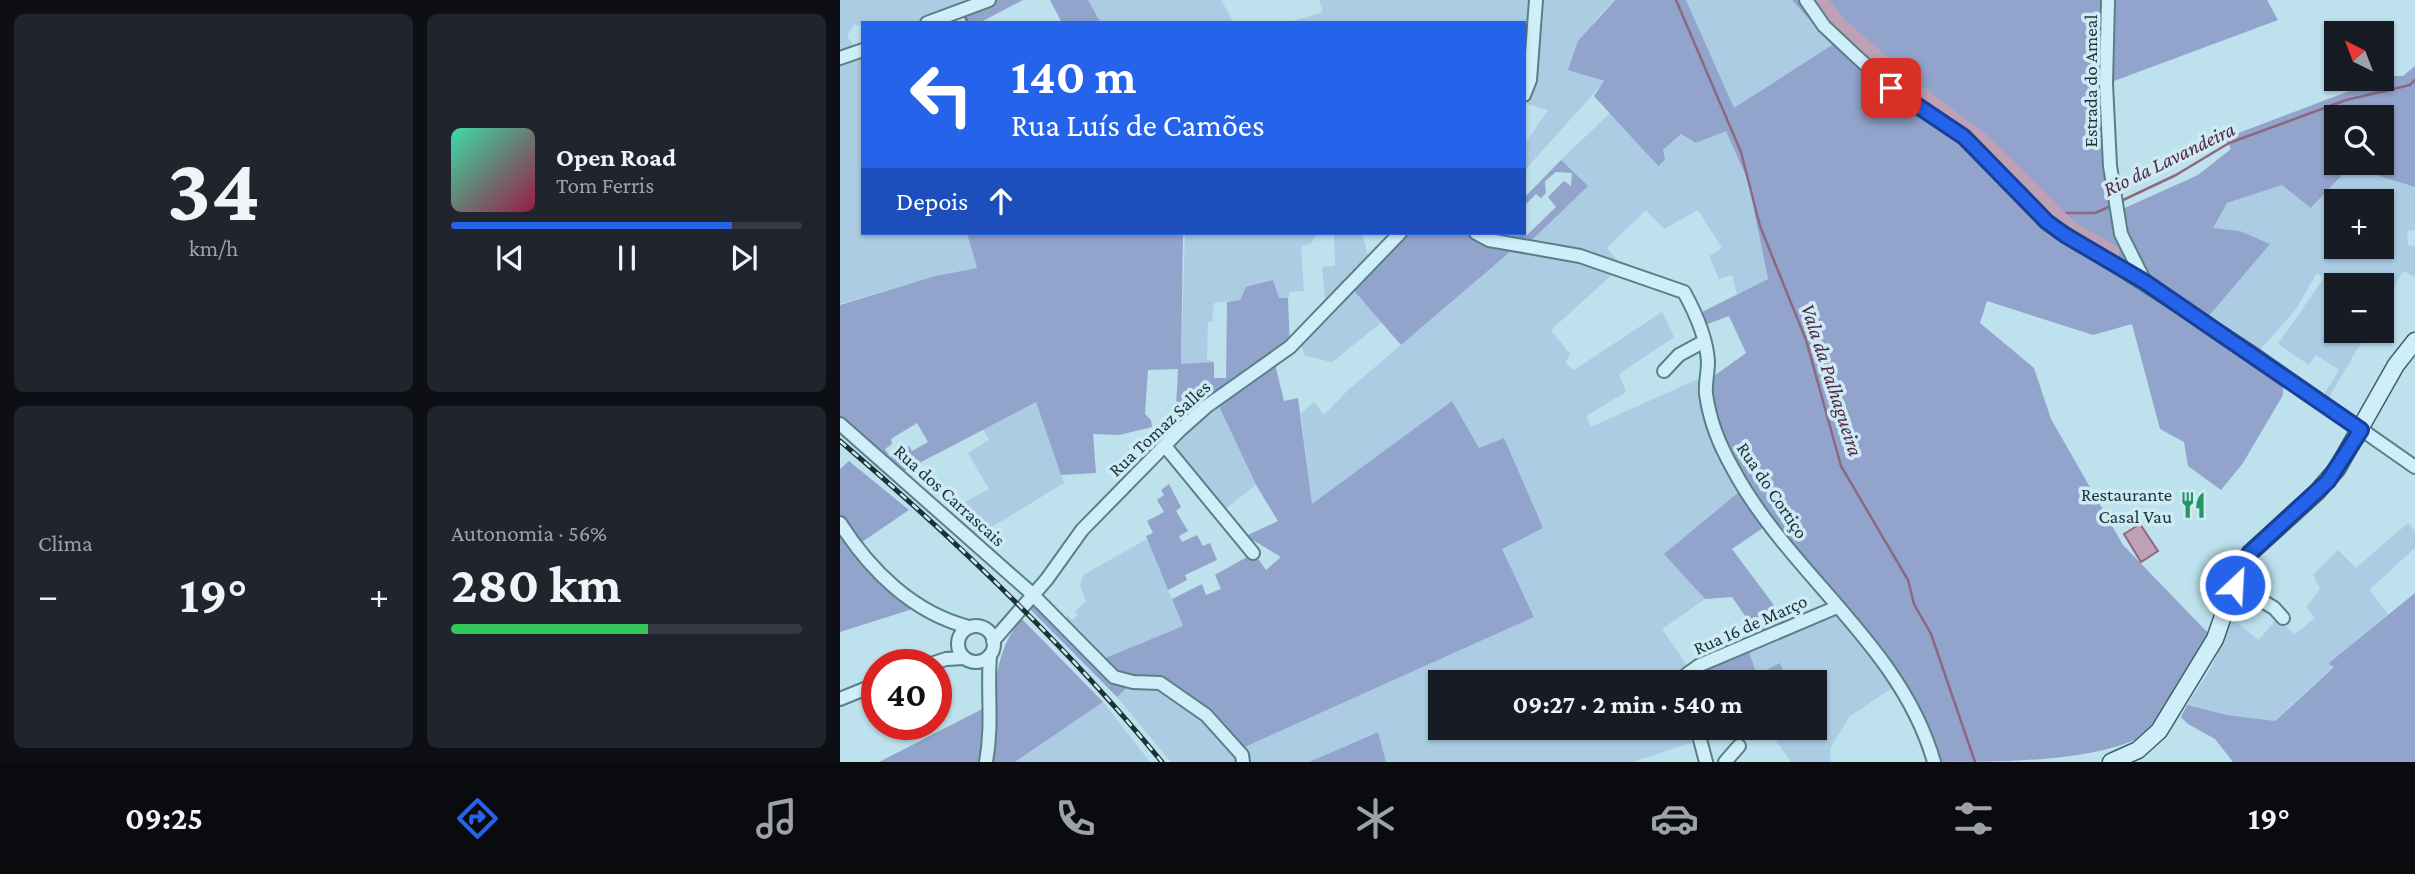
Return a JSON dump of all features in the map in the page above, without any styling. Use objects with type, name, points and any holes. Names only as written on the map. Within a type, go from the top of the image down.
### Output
[{"type":"street","points":[[932,21],[989,0]]},
{"type":"street","points":[[1526,90],[1530,80],[1536,0]]},
{"type":"street","points":[[1806,0],[1824,26],[1857,57],[1891,88],[1964,137],[2047,222],[2145,282],[2415,467]]},
{"type":"street","name":"Estrada do Ameal","points":[[2108,0],[2106,84],[2110,166],[2121,234],[2145,282]]},
{"type":"street","points":[[840,58],[861,51]]},
{"type":"street","name":"Rua Tomaz Salles","points":[[990,636],[1007,626],[1034,596],[1082,530],[1165,446],[1207,406],[1290,347],[1398,235]]},
{"type":"street","name":"Rua do Cortiço","points":[[1480,235],[1489,240],[1580,257],[1684,292],[1694,310],[1708,360],[1706,391],[1714,432],[1734,472],[1791,553],[1882,660],[1910,702],[1934,762]]},
{"type":"street","points":[[2111,762],[2138,750],[2159,731],[2212,646],[2250,553],[2328,481],[2361,430],[2389,378],[2415,341]]},
{"type":"street","points":[[1664,371],[1679,355],[1703,342]]},
{"type":"street","name":"Rua dos Carrascais","points":[[840,424],[1034,596],[1114,677],[1133,682],[1160,683],[1206,715],[1242,755],[1243,762]]},
{"type":"street","points":[[1165,446],[1253,553]]},
{"type":"street","points":[[840,523],[864,558],[888,583],[928,612],[951,623],[979,626],[990,636],[988,681],[992,704],[986,762]]},
{"type":"street","points":[[2235,585],[2274,608],[2283,618]]},
{"type":"street","name":"Rua 16 de Março","points":[[1693,670],[1837,607]]},
{"type":"street","points":[[951,623],[963,651],[988,681]]},
{"type":"street","points":[[952,656],[963,651],[970,627]]},
{"type":"street","points":[[963,651],[982,661],[990,655]]},
{"type":"street","points":[[840,699],[861,690]]},
{"type":"street","points":[[1701,740],[1706,762]]},
{"type":"street","points":[[1725,762],[1739,746]]},
{"type":"shaded area","points":[[840,0],[964,0],[920,21],[861,21],[861,25],[854,25],[847,35],[852,44],[861,44],[861,235],[968,235],[977,268],[935,276],[840,304]]},
{"type":"shaded area","points":[[989,0],[1023,0],[983,21],[966,21],[959,9]]},
{"type":"shaded area","points":[[1050,0],[1088,0],[1100,21],[1061,21]]},
{"type":"shaded area","points":[[1088,0],[1221,0],[1233,21],[1100,21]]},
{"type":"shaded area","points":[[1319,0],[1532,0],[1526,61],[1526,21],[1294,21],[1323,12]]},
{"type":"shaded area","points":[[1542,0],[1614,0],[1595,20],[1569,69],[1604,82],[1526,169],[1526,142],[1548,110],[1527,104],[1539,48]]},
{"type":"shaded area","points":[[1615,0],[1686,0],[1734,108],[1832,45],[1792,0],[2267,0],[2278,20],[2106,84],[2118,211],[2198,175],[2231,149],[2225,138],[2349,91],[2394,91],[2394,76],[2403,76],[2415,66],[2415,187],[2376,175],[2394,175],[2394,105],[2324,105],[2324,175],[2342,175],[2329,189],[2324,189],[2324,194],[2311,208],[2282,185],[2227,203],[2213,228],[2240,231],[2270,244],[2207,318],[2305,383],[2302,387],[2283,382],[2283,395],[2243,463],[2221,490],[2188,466],[2184,442],[2160,429],[2132,324],[2093,335],[1987,301],[1980,323],[2034,368],[2051,419],[2123,545],[2210,635],[2147,734],[2127,743],[2076,755],[2019,761],[1939,762],[1911,702],[1792,552],[1715,432],[1707,381],[1746,353],[1729,316],[1705,325],[1700,313],[1768,279],[1748,181],[1726,131],[1696,143],[1681,134],[1663,150],[1665,160],[1658,166],[1594,96],[1604,81],[1568,70],[1578,41]]},
{"type":"shaded area","points":[[1686,0],[1792,0],[1832,45],[1733,109]]},
{"type":"shaded area","points":[[1611,112],[1657,166],[1663,150],[1681,134],[1696,143],[1726,131],[1748,181],[1768,280],[1737,294],[1732,275],[1719,279],[1709,256],[1722,248],[1698,210],[1664,229],[1646,210],[1607,248],[1617,260],[1615,272],[1551,330],[1570,354],[1565,363],[1574,370],[1662,312],[1674,337],[1619,374],[1626,392],[1586,416],[1591,427],[1698,379],[1706,380],[1745,487],[1665,554],[1705,599],[1662,629],[1688,667],[1681,670],[1428,670],[1428,740],[1695,740],[1633,762],[1386,762],[1377,732],[1309,762],[1171,762],[1117,697],[1133,682],[1160,683],[1238,749],[1534,617],[1501,549],[1542,528],[1479,449],[1452,401],[1312,505],[1301,413],[1314,402],[1324,415],[1348,390],[1518,245],[1532,240],[1587,186],[1561,160]]},
{"type":"shaded area","points":[[1561,160],[1588,186],[1532,240],[1510,235],[1527,235],[1556,207],[1548,197],[1564,181],[1571,186],[1572,173],[1556,172],[1545,181],[1546,193],[1541,198],[1536,194],[1526,204],[1526,196]]},
{"type":"shaded area","points":[[2343,175],[2376,175],[2415,187],[2415,230],[2407,231],[2408,245],[2415,246],[2415,277],[2403,271],[2394,287],[2394,273],[2324,273],[2324,278],[2317,273],[2296,309],[2259,351],[2206,317],[2270,244],[2240,231],[2212,228],[2227,203],[2282,185],[2312,208],[2324,195],[2324,259],[2394,259],[2394,189],[2330,189]]},
{"type":"shaded area","points":[[968,235],[1183,235],[1181,364],[1214,362],[1214,378],[1226,378],[1227,302],[1240,300],[1246,287],[1273,280],[1279,298],[1288,298],[1290,347],[1274,360],[1284,401],[1298,398],[1312,504],[1452,401],[1479,448],[1504,438],[1543,528],[1502,549],[1534,617],[1238,750],[1160,683],[1133,682],[1117,697],[1029,608],[1035,605],[1098,661],[1183,626],[1172,599],[1202,584],[1206,595],[1221,589],[1215,575],[1254,553],[1266,570],[1281,557],[1246,536],[1278,521],[1256,485],[1216,400],[1175,426],[1178,369],[1148,370],[1145,414],[1151,420],[1152,427],[1119,435],[1093,434],[1096,473],[1061,475],[1036,402],[904,471],[840,420],[840,305],[935,276],[977,268]],"holes":[[[917,423],[928,442],[912,451],[909,446],[890,457],[885,449],[892,444],[891,439]]]},
{"type":"shaded area","points":[[1185,235],[1316,235],[1311,244],[1301,246],[1304,291],[1290,292],[1288,298],[1279,298],[1272,280],[1240,300],[1214,303],[1212,322],[1208,322],[1207,359],[1214,362],[1181,365]]},
{"type":"shaded area","points":[[1334,235],[1363,235],[1370,263],[1349,286],[1382,322],[1332,362],[1305,356],[1299,338],[1326,310],[1322,267],[1335,266]]},
{"type":"shaded area","points":[[1398,235],[1483,235],[1518,245],[1401,345],[1349,285]]},
{"type":"shaded area","points":[[2324,278],[2324,343],[2361,343],[2328,399],[2323,396],[2339,370],[2316,355],[2309,365],[2278,344]]},
{"type":"shaded area","points":[[1216,400],[1256,485],[1220,513],[1165,446]]},
{"type":"shaded area","points":[[1036,401],[1064,483],[977,536],[950,510],[989,489],[968,453],[989,440],[982,428]]},
{"type":"shaded area","points":[[849,461],[909,510],[856,546],[922,606],[840,632],[840,469]]},
{"type":"shaded area","points":[[1169,484],[1181,507],[1176,511],[1188,531],[1179,536],[1182,542],[1197,535],[1203,546],[1210,543],[1217,560],[1185,575],[1187,580],[1168,590],[1146,536],[1153,533],[1147,521],[1164,512],[1157,500],[1164,495],[1161,490]]},
{"type":"shaded area","points":[[1745,487],[1770,523],[1732,549],[1791,628],[1762,640],[1732,597],[1705,599],[1664,554]]},
{"type":"shaded area","points":[[2408,523],[2415,531],[2415,548],[2369,590],[2388,614],[2330,662],[2334,666],[2274,721],[2227,715],[2187,705],[2211,668],[2233,620],[2259,640],[2276,619],[2295,634],[2315,618],[2306,607],[2320,589],[2313,575],[2338,550],[2356,568]]},
{"type":"shaded area","points":[[2140,524],[2158,551],[2141,562],[2124,534]]},
{"type":"shaded area","points":[[1147,539],[1183,626],[1098,661],[1061,621],[1068,616],[1072,620],[1078,615],[1075,611],[1086,602],[1080,585],[1083,575]]},
{"type":"shaded area","points":[[2415,593],[2415,762],[2233,762],[2215,739],[2181,717],[2187,705],[2227,715],[2275,721],[2334,667],[2330,662]]},
{"type":"shaded area","points":[[1837,607],[1898,684],[1849,717],[1830,749],[1831,762],[1791,762],[1775,740],[1827,740],[1827,670],[1755,670],[1747,646]]},
{"type":"shaded area","points":[[1022,619],[1103,702],[1015,762],[879,762],[922,740],[952,740],[952,725],[992,704],[998,669],[1014,629]]},
{"type":"shaded area","points":[[1747,646],[1755,670],[1697,670]]},
{"type":"shaded area","points":[[1780,663],[1783,670],[1767,670]]},
{"type":"shaded area","points":[[1103,702],[1150,762],[1015,762]]},
{"type":"shaded area","points":[[1378,732],[1386,762],[1309,762]]},
{"type":"waterway","name":"Vala da Palhagueira","points":[[1676,0],[1741,152],[1760,226],[1806,340],[1841,466],[1908,580],[1914,604],[1931,634],[1975,762]]},
{"type":"waterway","points":[[1818,0],[1837,25],[1915,92],[1986,146],[2069,229],[2110,253]]},
{"type":"waterway","points":[[964,14],[967,21]]},
{"type":"waterway","name":"Rio da Lavandeira","points":[[2119,202],[2176,175],[2229,143],[2346,100],[2410,85],[2415,80]]},
{"type":"waterway","name":"Rio da Lavandeira","points":[[2054,213],[2095,213],[2113,205]]},
{"type":"railway","points":[[840,441],[926,516],[1008,594],[1087,676],[1162,762]]},
{"type":"place","name":"Restaurante Casal Vau","points":[[2193,505]]},
{"type":"route","points":[[1891,88],[1964,137],[2021,192],[2047,222],[2095,254],[2145,282],[2302,387],[2361,430],[2328,481],[2250,553],[2238,573],[2235,585]]}]
